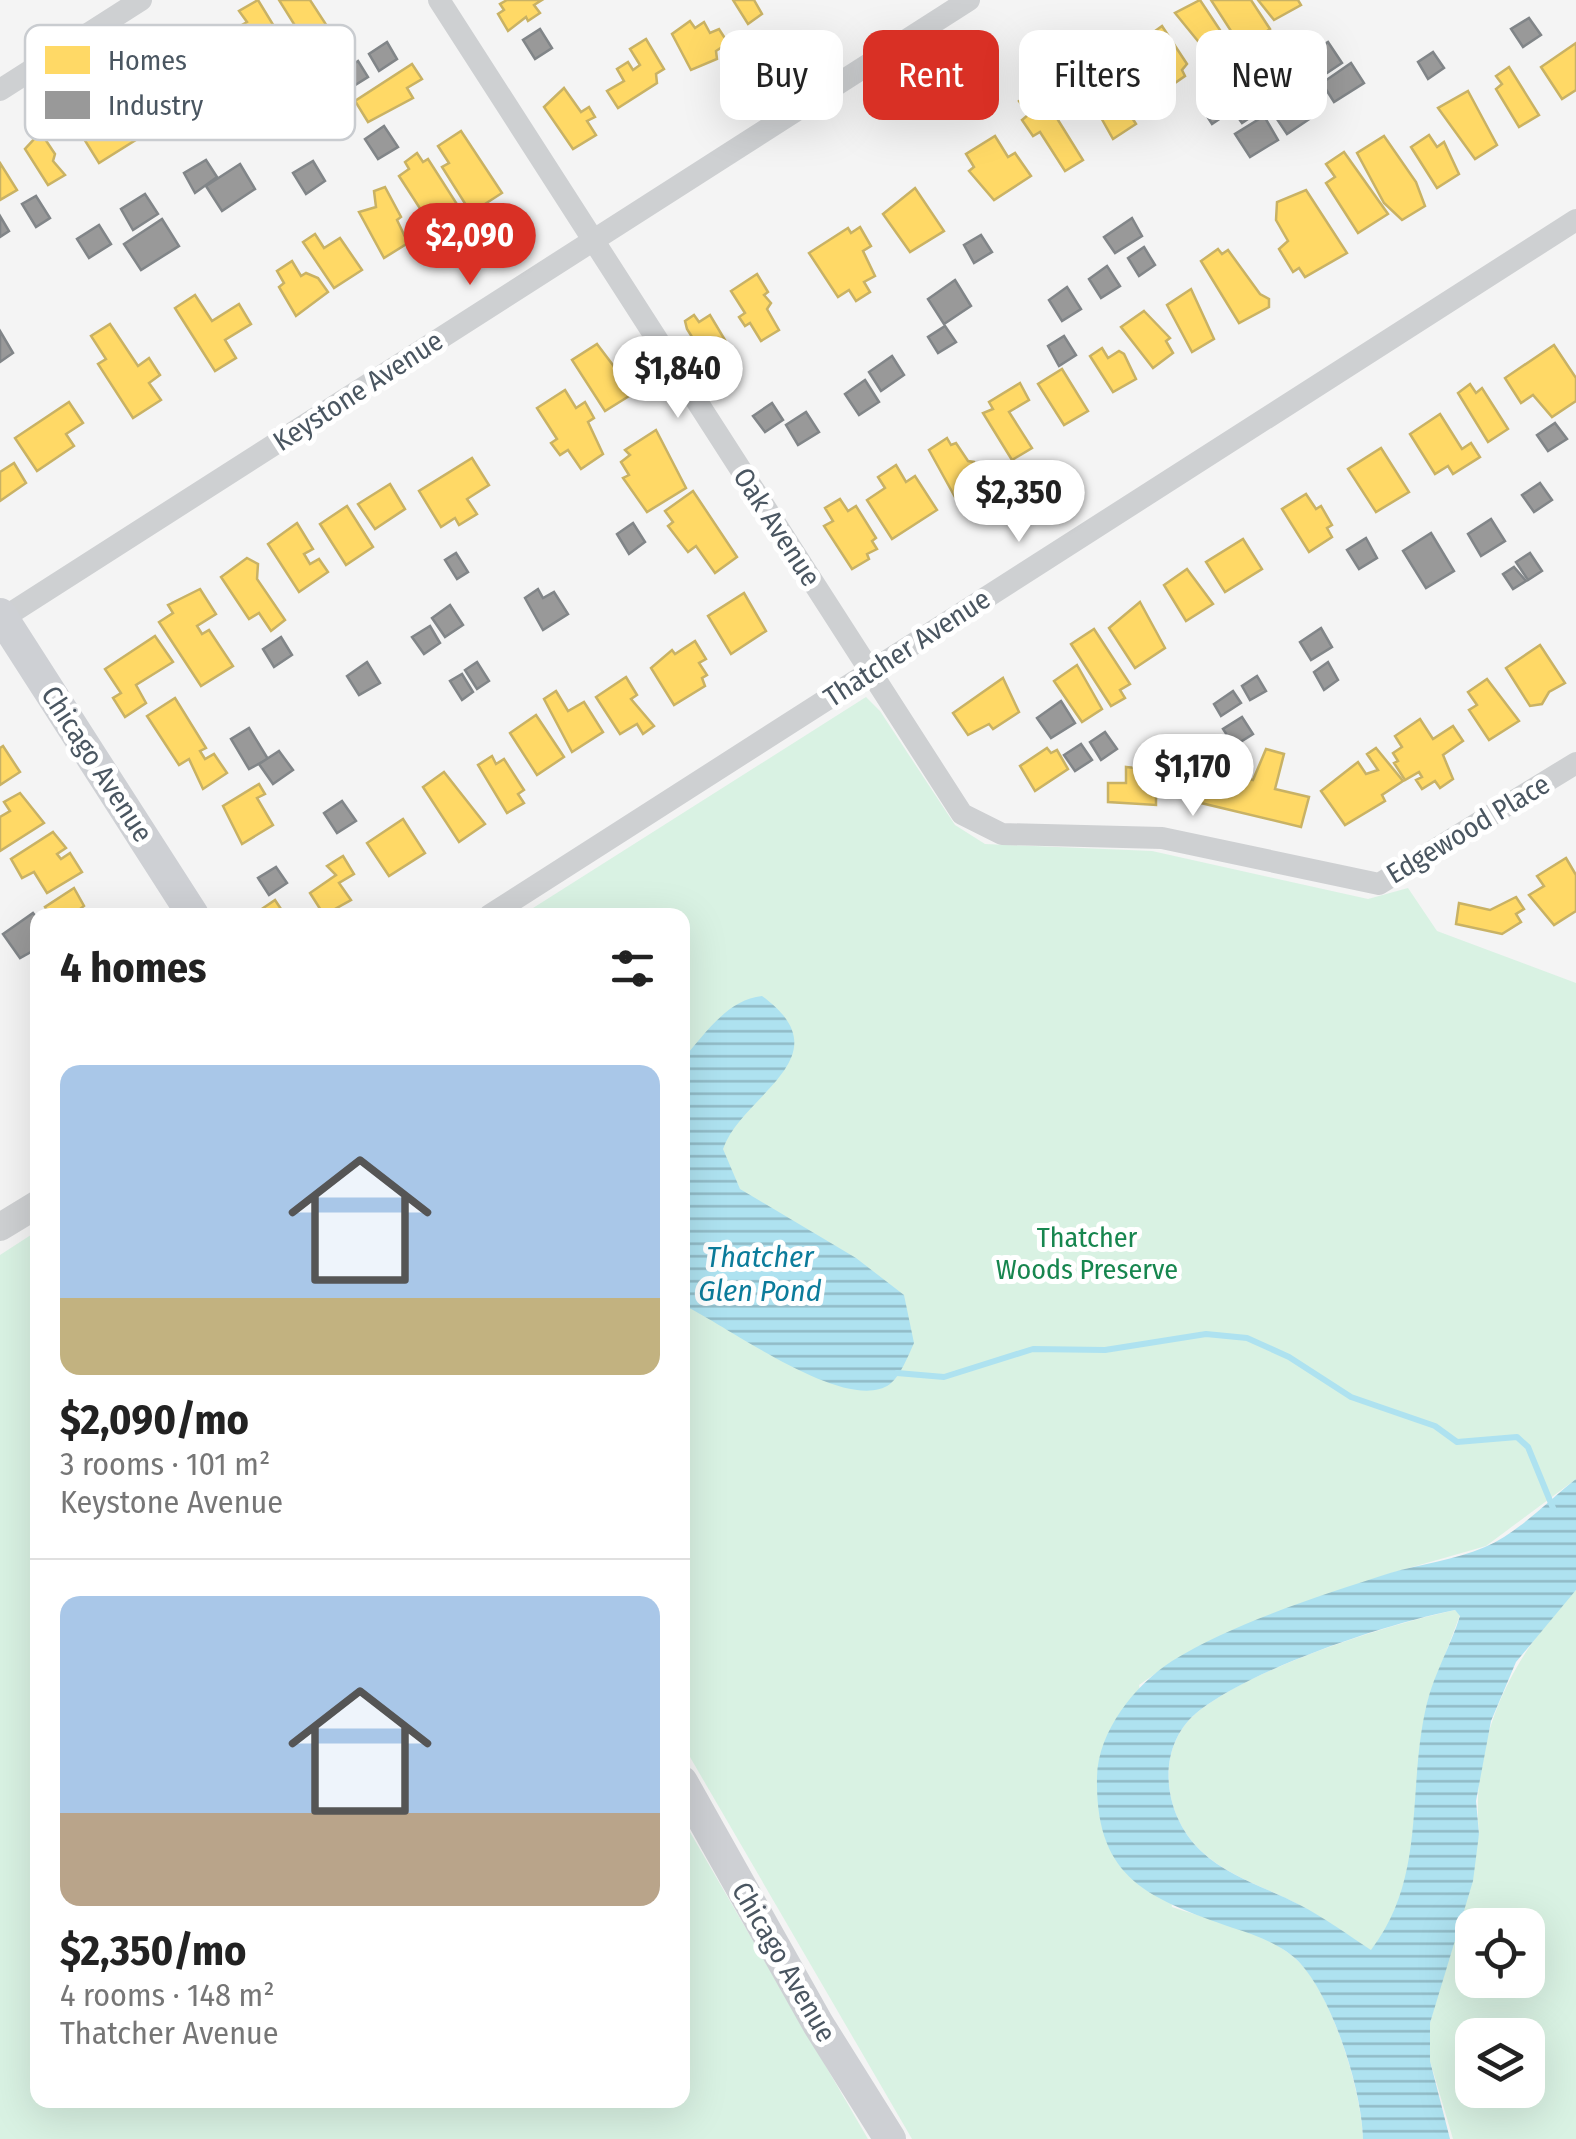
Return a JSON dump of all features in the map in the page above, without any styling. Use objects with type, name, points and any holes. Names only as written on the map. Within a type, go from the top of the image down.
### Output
[{"type":"main road","name":"Chicago Avenue","points":[[1,618],[188,908]]},
{"type":"main road","name":"Chicago Avenue","points":[[690,1796],[818,2024],[890,2139]]},
{"type":"street","points":[[102,25],[141,0]]},
{"type":"street","name":"Oak Avenue","points":[[438,0],[962,814],[1002,834]]},
{"type":"street","name":"Keystone Avenue","points":[[1,618],[969,0]]},
{"type":"street","points":[[0,90],[25,74]]},
{"type":"street","name":"Thatcher Avenue","points":[[501,908],[1576,220]]},
{"type":"street","name":"Edgewood Place","points":[[1002,834],[1162,838],[1379,884],[1576,763]]},
{"type":"street","points":[[0,1227],[30,1209]]},
{"type":"green space","name":"Thatcher Woods Preserve","points":[[866,697],[880,711],[955,825],[985,844],[1152,851],[1368,899],[1408,888],[1437,931],[1576,983],[1576,1479],[1486,1546],[1388,1574],[1233,1631],[1175,1660],[1139,1685],[1172,1907],[1270,1941],[1311,1976],[1343,2045],[1357,2096],[1363,2139],[912,2139],[690,1757],[690,908],[533,908]]},
{"type":"green space","points":[[30,1236],[30,2108],[690,2108],[690,1832],[868,2139],[0,2139],[0,1255]]},
{"type":"green space","points":[[1576,1590],[1576,2139],[1453,2139],[1430,2061],[1430,2023],[1455,1927],[1455,1998],[1545,1998],[1545,1908],[1460,1908],[1479,1834],[1481,1765],[1489,1733],[1514,1671]]},
{"type":"green space","points":[[1455,1610],[1460,1615],[1428,1700],[1411,1856],[1399,1910],[1372,1951],[1301,1906],[1224,1868],[1201,1851],[1188,1836],[1171,1799],[1170,1760],[1185,1725],[1200,1710],[1254,1678],[1358,1637]]},
{"type":"water","name":"Thatcher Glen Pond","points":[[762,996],[785,1018],[794,1038],[792,1057],[734,1129],[723,1149],[740,1189],[856,1258],[904,1295],[914,1343],[894,1380],[870,1391],[845,1388],[786,1364],[690,1309],[690,1051],[728,1011]]},
{"type":"water","points":[[1576,1479],[1576,1590],[1516,1662],[1491,1721],[1476,1801],[1479,1834],[1473,1881],[1465,1908],[1455,1908],[1455,1940],[1430,2023],[1430,2061],[1450,2139],[1363,2139],[1344,2046],[1312,1979],[1300,1963],[1269,1941],[1176,1906],[1132,1880],[1105,1839],[1099,1812],[1099,1760],[1111,1726],[1132,1696],[1158,1671],[1196,1647],[1307,1600],[1485,1547],[1521,1525]],"holes":[[[1455,1610],[1460,1616],[1434,1681],[1421,1735],[1412,1831],[1401,1892],[1389,1922],[1371,1950],[1309,1910],[1223,1868],[1188,1836],[1171,1799],[1170,1760],[1185,1725],[1224,1694],[1323,1649]]]},
{"type":"building: Homes","points":[[258,0],[273,25],[242,25],[247,22],[239,11]]},
{"type":"building: Homes","points":[[279,0],[310,0],[326,25],[295,25]]},
{"type":"building: Homes","points":[[507,0],[542,0],[534,5],[540,13],[528,21],[526,17],[508,31],[498,14],[504,10],[500,4]]},
{"type":"building: Homes","points":[[733,0],[754,0],[762,14],[748,24]]},
{"type":"building: Homes","points":[[1200,0],[1220,30],[1196,30],[1196,39],[1175,13]]},
{"type":"building: Homes","points":[[1211,0],[1251,0],[1270,29],[1269,30],[1230,30]]},
{"type":"building: Homes","points":[[1258,0],[1298,0],[1301,5],[1274,20]]},
{"type":"building: Homes","points":[[690,21],[695,28],[704,22],[710,33],[719,29],[717,59],[691,70],[672,34]]},
{"type":"building: Homes","points":[[646,39],[664,69],[656,74],[657,83],[618,108],[607,91],[624,81],[617,69],[628,62],[633,70],[640,65],[630,49]]},
{"type":"building: Homes","points":[[1576,43],[1576,90],[1562,99],[1541,67]]},
{"type":"building: Homes","points":[[1176,47],[1187,64],[1182,70],[1185,76],[1176,82]]},
{"type":"building: Homes","points":[[412,64],[422,79],[407,88],[413,98],[368,122],[355,101]]},
{"type":"building: Homes","points":[[1509,67],[1539,115],[1519,127],[1496,89],[1502,84],[1496,76]]},
{"type":"building: Homes","points":[[564,88],[581,112],[589,107],[595,117],[587,121],[596,135],[573,149],[544,107]]},
{"type":"building: Homes","points":[[1468,91],[1497,145],[1475,159],[1438,108]]},
{"type":"building: Homes","points":[[1022,120],[1058,120],[1083,160],[1065,171],[1040,132],[1033,136]]},
{"type":"building: Homes","points":[[1102,120],[1133,120],[1136,124],[1113,139]]},
{"type":"building: Homes","points":[[461,131],[502,193],[471,213],[442,167],[449,163],[438,146]]},
{"type":"building: Homes","points":[[1429,135],[1437,147],[1444,142],[1459,174],[1437,188],[1411,147]]},
{"type":"building: Homes","points":[[995,136],[1008,157],[1015,153],[1031,176],[994,200],[969,171],[974,167],[966,154]]},
{"type":"building: Homes","points":[[1384,136],[1416,182],[1425,206],[1402,220],[1384,203],[1357,153]]},
{"type":"building: Homes","points":[[33,140],[46,140],[55,154],[53,161],[65,175],[48,185],[25,149]]},
{"type":"building: Homes","points":[[85,140],[136,140],[99,163]]},
{"type":"building: Homes","points":[[1344,152],[1388,214],[1358,233],[1326,183],[1335,177],[1326,164]]},
{"type":"building: Homes","points":[[417,153],[423,162],[428,159],[462,212],[434,230],[399,176],[409,169],[405,162]]},
{"type":"building: Homes","points":[[0,163],[17,190],[0,200]]},
{"type":"building: Homes","points":[[385,187],[401,217],[397,220],[408,243],[384,258],[359,212],[376,207],[374,191]]},
{"type":"building: Homes","points":[[915,188],[944,231],[910,252],[883,214]]},
{"type":"building: Homes","points":[[1306,190],[1347,253],[1305,277],[1299,268],[1293,272],[1279,249],[1288,241],[1276,220],[1277,202]]},
{"type":"building: Homes","points":[[860,227],[871,246],[863,251],[875,276],[864,282],[870,292],[856,301],[849,290],[838,297],[809,253],[848,228],[851,233]]},
{"type":"building: Homes","points":[[315,234],[324,248],[340,238],[362,270],[334,288],[303,242]]},
{"type":"building: Homes","points":[[1218,249],[1222,254],[1228,250],[1260,294],[1269,299],[1269,307],[1239,323],[1201,261]]},
{"type":"building: Homes","points":[[292,261],[301,276],[306,273],[318,278],[328,292],[296,316],[279,287],[284,283],[277,271]]},
{"type":"building: Homes","points":[[757,274],[768,292],[764,295],[771,303],[767,309],[779,330],[761,341],[750,323],[745,326],[739,317],[745,313],[731,291]]},
{"type":"building: Homes","points":[[1191,289],[1214,339],[1192,352],[1167,305]]},
{"type":"building: Homes","points":[[195,295],[212,321],[239,304],[251,324],[225,340],[236,358],[215,371],[175,308]]},
{"type":"building: Homes","points":[[1144,311],[1170,338],[1166,341],[1173,353],[1153,368],[1121,327]]},
{"type":"building: Homes","points":[[694,315],[699,322],[710,315],[737,360],[718,372],[712,362],[709,364],[687,329],[685,321]]},
{"type":"building: Homes","points":[[110,324],[138,366],[149,358],[160,375],[149,383],[161,400],[133,418],[98,364],[106,359],[91,336]]},
{"type":"building: Homes","points":[[597,344],[634,393],[605,411],[572,360]]},
{"type":"building: Homes","points":[[1554,345],[1576,378],[1576,401],[1552,417],[1533,395],[1521,403],[1505,378]]},
{"type":"building: Homes","points":[[1102,348],[1108,358],[1119,351],[1124,354],[1136,379],[1113,392],[1090,356]]},
{"type":"building: Homes","points":[[1062,369],[1088,411],[1064,425],[1038,384]]},
{"type":"building: Homes","points":[[1020,383],[1029,400],[1009,412],[1032,448],[1012,460],[983,413],[993,409],[989,402]]},
{"type":"building: Homes","points":[[1470,384],[1476,393],[1482,388],[1508,429],[1488,442],[1458,393]]},
{"type":"building: Homes","points":[[565,390],[576,408],[585,402],[594,418],[588,422],[603,454],[581,469],[568,450],[560,455],[551,443],[557,439],[537,408]]},
{"type":"building: Homes","points":[[69,402],[83,423],[66,434],[74,446],[37,471],[15,438]]},
{"type":"building: Homes","points":[[1440,414],[1462,449],[1471,443],[1480,457],[1453,474],[1448,466],[1435,474],[1410,434]]},
{"type":"building: Homes","points":[[656,430],[686,488],[647,512],[623,478],[629,475],[621,462],[630,455],[625,450]]},
{"type":"building: Homes","points":[[947,438],[951,445],[956,443],[968,461],[974,462],[982,475],[980,481],[955,497],[929,450]]},
{"type":"building: Homes","points":[[1381,448],[1409,492],[1376,512],[1348,469]]},
{"type":"building: Homes","points":[[472,458],[489,485],[467,499],[477,514],[459,525],[455,518],[441,527],[419,491]]},
{"type":"building: Homes","points":[[14,463],[26,483],[0,501],[0,472]]},
{"type":"building: Homes","points":[[896,465],[906,482],[915,476],[937,510],[892,539],[867,500],[885,488],[878,477]]},
{"type":"building: Homes","points":[[390,484],[405,509],[375,529],[358,504]]},
{"type":"building: Homes","points":[[693,491],[737,557],[715,573],[696,546],[688,552],[668,526],[673,522],[665,511]]},
{"type":"building: Homes","points":[[1306,494],[1316,509],[1321,506],[1332,525],[1327,528],[1332,537],[1309,552],[1282,509]]},
{"type":"building: Homes","points":[[840,499],[848,511],[856,506],[876,538],[872,541],[877,549],[852,569],[824,526],[833,521],[825,508]]},
{"type":"building: Homes","points":[[347,506],[373,547],[346,565],[320,524]]},
{"type":"building: Homes","points":[[297,523],[313,549],[304,554],[310,564],[319,559],[328,572],[299,592],[268,544]]},
{"type":"building: Homes","points":[[1243,539],[1262,569],[1225,592],[1206,562]]},
{"type":"building: Homes","points":[[247,558],[258,564],[257,579],[285,620],[271,631],[259,613],[249,619],[221,577]]},
{"type":"building: Homes","points":[[1187,569],[1213,604],[1186,621],[1164,585]]},
{"type":"building: Homes","points":[[200,589],[216,614],[197,626],[202,634],[209,630],[233,666],[201,686],[159,622],[173,613],[168,605]]},
{"type":"building: Homes","points":[[744,593],[766,631],[731,654],[708,616]]},
{"type":"building: Homes","points":[[1140,602],[1165,648],[1135,668],[1109,628]]},
{"type":"building: Homes","points":[[1094,629],[1130,684],[1120,690],[1125,698],[1111,706],[1071,644]]},
{"type":"building: Homes","points":[[155,636],[173,662],[136,685],[146,703],[125,717],[113,698],[121,693],[105,669]]},
{"type":"building: Homes","points":[[695,641],[706,659],[699,663],[707,675],[702,678],[705,686],[674,705],[651,668],[672,650],[675,654]]},
{"type":"building: Homes","points":[[1540,645],[1565,683],[1549,692],[1542,704],[1530,706],[1506,668]]},
{"type":"building: Homes","points":[[1077,665],[1102,709],[1082,722],[1054,681]]},
{"type":"building: Homes","points":[[626,677],[637,695],[631,699],[654,726],[643,734],[637,724],[620,734],[596,697]]},
{"type":"building: Homes","points":[[1003,678],[1019,712],[993,729],[989,724],[968,735],[953,713]]},
{"type":"building: Homes","points":[[1487,679],[1519,721],[1489,740],[1469,710],[1477,705],[1468,692]]},
{"type":"building: Homes","points":[[556,691],[568,711],[584,702],[603,732],[572,752],[544,699]]},
{"type":"building: Homes","points":[[175,698],[206,748],[200,751],[205,759],[214,754],[227,773],[203,789],[189,759],[179,765],[147,716]]},
{"type":"building: Homes","points":[[536,715],[564,757],[537,775],[510,733]]},
{"type":"building: Homes","points":[[1420,719],[1433,739],[1453,726],[1463,741],[1443,755],[1453,779],[1440,788],[1435,781],[1422,789],[1416,780],[1422,777],[1419,772],[1405,780],[1394,763],[1398,761],[1393,753],[1402,747],[1395,736]]},
{"type":"building: Homes","points":[[3,746],[20,772],[0,785],[0,748]]},
{"type":"building: Homes","points":[[1047,748],[1051,753],[1057,750],[1068,769],[1035,791],[1020,766]]},
{"type":"building: Homes","points":[[1376,748],[1403,781],[1382,795],[1385,801],[1345,825],[1321,791],[1358,762],[1366,774],[1378,770],[1367,754]]},
{"type":"building: Homes","points":[[1266,749],[1284,754],[1275,789],[1309,797],[1301,827],[1201,803],[1210,769],[1253,780]]},
{"type":"building: Homes","points":[[492,756],[496,764],[504,759],[524,790],[518,794],[524,803],[507,813],[478,765]]},
{"type":"building: Homes","points":[[1126,767],[1156,770],[1156,805],[1108,802],[1108,783],[1126,783]]},
{"type":"building: Homes","points":[[444,772],[485,824],[459,842],[423,787]]},
{"type":"building: Homes","points":[[259,784],[265,794],[257,798],[273,825],[242,844],[223,806]]},
{"type":"building: Homes","points":[[20,793],[44,823],[0,851],[0,817],[10,811],[4,802]]},
{"type":"building: Homes","points":[[403,819],[425,853],[389,876],[367,843]]},
{"type":"building: Homes","points":[[53,832],[66,848],[57,854],[61,859],[70,853],[82,872],[47,893],[34,872],[22,878],[11,859]]},
{"type":"building: Homes","points":[[343,856],[354,874],[339,883],[351,900],[337,908],[320,908],[310,893],[336,875],[327,866]]},
{"type":"building: Homes","points":[[1566,858],[1576,875],[1576,911],[1554,925],[1529,895],[1544,886],[1537,876]]},
{"type":"building: Homes","points":[[74,888],[84,906],[81,908],[45,907]]},
{"type":"building: Homes","points":[[1516,897],[1524,909],[1516,914],[1521,922],[1502,934],[1456,924],[1459,903],[1490,910]]},
{"type":"building: Homes","points":[[275,900],[280,908],[263,908]]},
{"type":"building: Industry","points":[[1529,18],[1541,35],[1523,47],[1511,29]]},
{"type":"building: Industry","points":[[540,29],[552,48],[535,59],[523,40]]},
{"type":"building: Industry","points":[[387,42],[397,59],[379,71],[369,54]]},
{"type":"building: Industry","points":[[1327,43],[1342,63],[1327,73]]},
{"type":"building: Industry","points":[[1433,52],[1444,68],[1428,79],[1418,62]]},
{"type":"building: Industry","points":[[358,61],[368,77],[355,85]]},
{"type":"building: Industry","points":[[1351,63],[1364,83],[1334,102],[1327,91],[1327,80]]},
{"type":"building: Industry","points":[[1258,120],[1266,120],[1278,140],[1250,157],[1235,134]]},
{"type":"building: Industry","points":[[1278,120],[1308,120],[1287,134]]},
{"type":"building: Industry","points":[[384,126],[398,147],[378,159],[365,139]]},
{"type":"building: Industry","points":[[206,160],[217,177],[195,193],[184,173]]},
{"type":"building: Industry","points":[[313,161],[325,181],[306,194],[293,173]]},
{"type":"building: Industry","points":[[240,164],[255,189],[222,211],[206,186]]},
{"type":"building: Industry","points":[[145,194],[158,214],[133,230],[121,209]]},
{"type":"building: Industry","points":[[36,196],[50,218],[36,227],[22,204]]},
{"type":"building: Industry","points":[[0,216],[9,231],[0,237]]},
{"type":"building: Industry","points":[[1132,218],[1142,236],[1115,253],[1104,237]]},
{"type":"building: Industry","points":[[162,219],[179,246],[141,270],[124,244]]},
{"type":"building: Industry","points":[[99,225],[111,244],[89,258],[77,239]]},
{"type":"building: Industry","points":[[981,235],[992,252],[974,263],[964,245]]},
{"type":"building: Industry","points":[[1144,247],[1155,265],[1139,276],[1128,258]]},
{"type":"building: Industry","points":[[1107,266],[1120,286],[1101,298],[1089,279]]},
{"type":"building: Industry","points":[[955,280],[971,306],[944,324],[928,299]]},
{"type":"building: Industry","points":[[1067,287],[1081,309],[1062,321],[1049,300]]},
{"type":"building: Industry","points":[[945,326],[956,342],[938,353],[928,337]]},
{"type":"building: Industry","points":[[0,331],[13,353],[0,362]]},
{"type":"building: Industry","points":[[1064,336],[1076,355],[1059,366],[1048,346]]},
{"type":"building: Industry","points":[[892,356],[904,375],[881,391],[869,372]]},
{"type":"building: Industry","points":[[865,380],[879,402],[859,415],[845,394]]},
{"type":"building: Industry","points":[[772,403],[783,420],[765,432],[753,416]]},
{"type":"building: Industry","points":[[806,412],[819,432],[798,445],[786,425]]},
{"type":"building: Industry","points":[[1555,423],[1567,439],[1548,451],[1537,435]]},
{"type":"building: Industry","points":[[1540,483],[1552,500],[1534,512],[1522,495]]},
{"type":"building: Industry","points":[[1491,519],[1505,541],[1481,556],[1468,534]]},
{"type":"building: Industry","points":[[633,523],[645,542],[629,554],[617,534]]},
{"type":"building: Industry","points":[[1431,533],[1454,571],[1426,588],[1403,551]]},
{"type":"building: Industry","points":[[1366,538],[1377,558],[1359,569],[1347,550]]},
{"type":"building: Industry","points":[[456,553],[468,572],[457,579],[445,560]]},
{"type":"building: Industry","points":[[1530,553],[1542,571],[1528,580],[1516,562]]},
{"type":"building: Industry","points":[[1514,567],[1526,581],[1513,589],[1503,574]]},
{"type":"building: Industry","points":[[538,589],[543,598],[554,592],[568,614],[543,630],[525,598]]},
{"type":"building: Industry","points":[[450,605],[463,625],[445,637],[432,618]]},
{"type":"building: Industry","points":[[430,626],[440,643],[424,654],[412,637]]},
{"type":"building: Industry","points":[[1321,628],[1332,647],[1311,660],[1300,642]]},
{"type":"building: Industry","points":[[281,637],[292,655],[274,667],[263,649]]},
{"type":"building: Industry","points":[[367,662],[380,683],[359,695],[347,676]]},
{"type":"building: Industry","points":[[477,662],[489,681],[477,689],[465,670]]},
{"type":"building: Industry","points":[[1328,662],[1338,680],[1324,690],[1314,672]]},
{"type":"building: Industry","points":[[462,674],[473,692],[462,700],[450,681]]},
{"type":"building: Industry","points":[[1257,676],[1266,691],[1250,700],[1242,686]]},
{"type":"building: Industry","points":[[1233,691],[1241,703],[1221,716],[1214,704]]},
{"type":"building: Industry","points":[[1061,701],[1075,723],[1051,738],[1037,718]]},
{"type":"building: Industry","points":[[1242,717],[1253,734],[1234,746],[1223,729]]},
{"type":"building: Industry","points":[[249,728],[268,759],[249,769],[231,739]]},
{"type":"building: Industry","points":[[1105,732],[1117,749],[1101,760],[1090,742]]},
{"type":"building: Industry","points":[[1081,744],[1092,760],[1075,771],[1064,755]]},
{"type":"building: Industry","points":[[279,751],[293,770],[273,784],[259,764]]},
{"type":"building: Industry","points":[[342,801],[356,821],[337,833],[324,813]]},
{"type":"building: Industry","points":[[276,867],[287,883],[269,895],[258,878]]},
{"type":"building: Industry","points":[[30,915],[30,952],[20,958],[3,934]]},
{"type":"waterway","points":[[897,1373],[944,1377],[1033,1349],[1105,1350],[1206,1334],[1247,1338],[1289,1357],[1351,1397],[1435,1426],[1457,1442],[1517,1437],[1528,1447],[1553,1508]]}]
